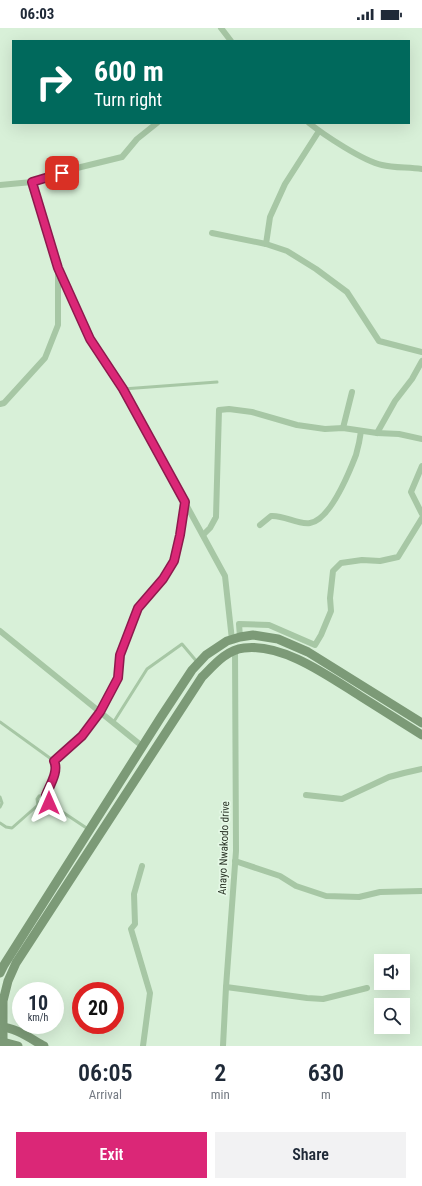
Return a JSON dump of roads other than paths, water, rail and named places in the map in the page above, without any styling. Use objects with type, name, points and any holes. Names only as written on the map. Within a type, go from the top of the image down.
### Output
[{"type":"street","points":[[221,28],[230,40]]},
{"type":"street","points":[[0,185],[32,182],[77,168],[122,157],[137,138],[156,124]]},
{"type":"street","points":[[310,124],[365,159],[382,165],[422,169]]},
{"type":"street","points":[[266,244],[270,217],[285,184],[319,131]]},
{"type":"street","points":[[32,182],[58,268],[90,339],[123,389],[225,576],[236,638]]},
{"type":"street","points":[[212,233],[266,244],[287,251],[316,269],[347,292],[379,340],[422,352]]},
{"type":"street","points":[[0,404],[4,403],[46,358],[58,325],[58,268]]},
{"type":"street","points":[[377,433],[395,401],[412,379],[422,361]]},
{"type":"street","points":[[343,428],[352,392]]},
{"type":"street","points":[[203,535],[210,528],[216,517],[219,410],[229,408],[252,412],[297,425],[325,429],[343,428],[377,433],[399,434],[422,439]]},
{"type":"street","points":[[260,525],[271,516],[281,516],[304,524],[312,523],[320,519],[328,510],[344,482],[356,454],[361,431]]},
{"type":"street","points":[[422,466],[411,492],[422,514]]},
{"type":"street","points":[[236,638],[239,624],[269,625],[315,645],[331,611],[330,598],[333,571],[341,563],[362,560],[380,561],[398,557],[422,518]]},
{"type":"street","points":[[0,631],[142,746]]},
{"type":"street","points":[[0,973],[142,746],[188,676],[206,655],[227,641],[253,635],[278,640],[308,652],[422,723]]},
{"type":"street","points":[[18,1046],[2,1042],[3,1001],[8,981],[16,963],[202,677],[222,657],[242,648],[276,651],[304,662],[422,735]]},
{"type":"street","name":"Anayo Nwakodo drive","points":[[223,1046],[235,861],[234,651]]},
{"type":"street","points":[[306,795],[342,799],[389,777],[404,772],[422,769]]},
{"type":"street","points":[[235,861],[280,876],[296,886],[326,896],[359,897],[380,892],[422,891]]},
{"type":"street","points":[[142,866],[134,894],[135,924],[131,930],[150,993],[143,1046]]},
{"type":"street","points":[[226,987],[323,999],[367,988]]},
{"type":"street","points":[[0,990],[3,1001]]},
{"type":"street","points":[[2,1027],[20,1033],[44,1046]]},
{"type":"lane","points":[[123,389],[217,382]]},
{"type":"lane","points":[[54,761],[82,736],[100,712],[118,678],[120,655],[138,608],[163,579],[174,561],[185,502]]},
{"type":"lane","points":[[113,723],[147,669],[182,644],[198,664]]},
{"type":"lane","points":[[0,722],[54,761],[56,765],[55,772],[46,795],[49,803],[89,830]]},
{"type":"lane","points":[[0,823],[6,828],[12,828],[38,805],[37,802],[39,796],[46,795]]},
{"type":"lane","points":[[0,797],[2,803],[0,807]]},
{"type":"lane","points":[[38,805],[44,807],[49,803]]}]
